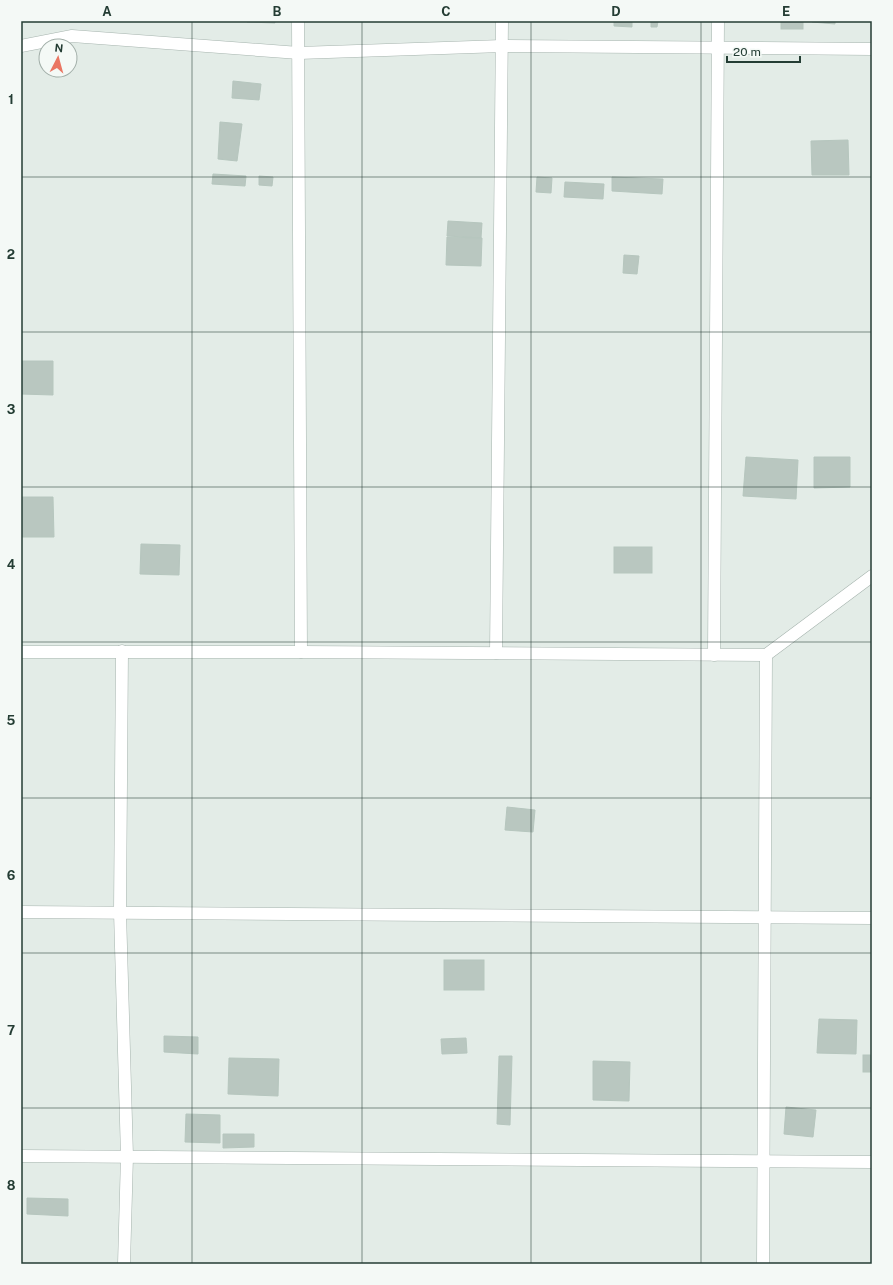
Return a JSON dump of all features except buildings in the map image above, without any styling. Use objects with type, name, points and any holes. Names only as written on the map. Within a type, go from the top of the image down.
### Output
[{"type":"street","points":[[298,21],[301,652]]},
{"type":"street","points":[[496,653],[502,21]]},
{"type":"street","points":[[714,655],[718,21]]},
{"type":"street","points":[[21,46],[72,36],[299,54],[502,46],[872,49]]},
{"type":"street","points":[[21,652],[122,651],[766,655],[872,576]]},
{"type":"street","points":[[122,651],[120,912],[128,1156],[124,1264]]},
{"type":"street","points":[[763,1264],[766,655]]},
{"type":"street","points":[[21,912],[872,918]]},
{"type":"street","points":[[21,1156],[872,1162]]}]
